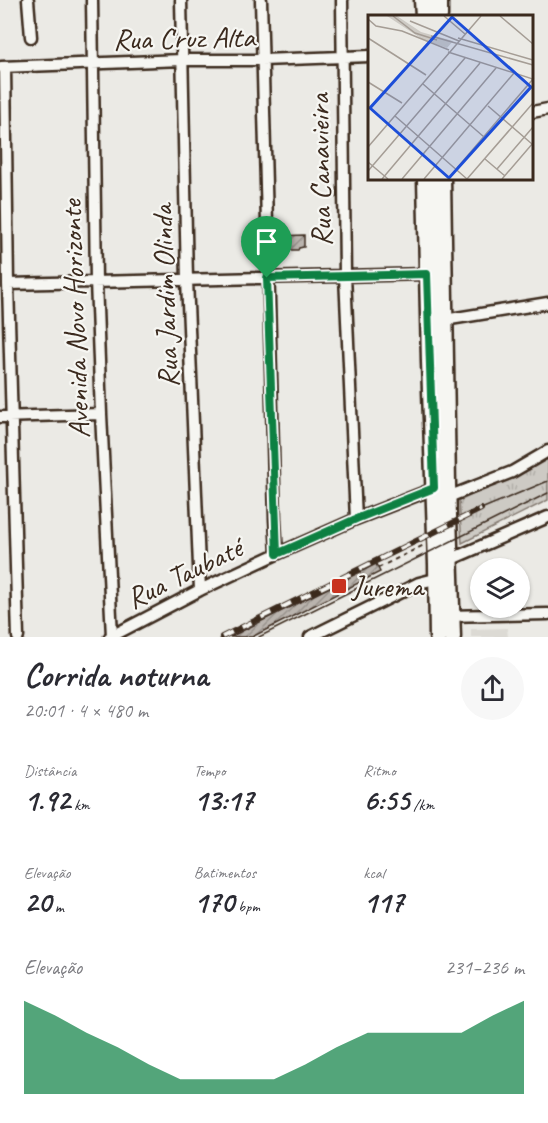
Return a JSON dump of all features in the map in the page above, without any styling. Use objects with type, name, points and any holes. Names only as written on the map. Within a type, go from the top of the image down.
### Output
[{"type":"main road","points":[[423,0],[424,15]]},
{"type":"main road","points":[[426,180],[427,274],[443,490]]},
{"type":"main road","points":[[438,637],[444,616],[442,180]]},
{"type":"main road","points":[[444,616],[453,637]]},
{"type":"street","points":[[28,0],[31,37]]},
{"type":"street","name":"Avenida Novo Horizonte","points":[[92,0],[96,281],[111,636]]},
{"type":"street","name":"Rua Jardim Olinda","points":[[181,0],[187,280],[200,590]]},
{"type":"street","points":[[261,0],[267,278],[277,554]]},
{"type":"street","name":"Rua Canavieira","points":[[342,0],[345,276],[356,519]]},
{"type":"street","name":"Rua Cruz Alta","points":[[3,67],[368,56]]},
{"type":"street","points":[[3,67],[18,637]]},
{"type":"street","points":[[533,112],[548,109]]},
{"type":"street","points":[[8,284],[427,274]]},
{"type":"street","points":[[444,321],[548,303]]},
{"type":"street","points":[[0,417],[101,414]]},
{"type":"street","name":"Rua Taubaté","points":[[111,636],[200,590],[356,519],[443,490],[512,472],[548,452]]},
{"type":"street","points":[[310,637],[548,517]]},
{"type":"street","points":[[444,616],[548,614]]},
{"type":"path","points":[[378,568],[413,551]]},
{"type":"shaded area","points":[[507,628],[508,637],[471,637],[471,629]]},
{"type":"green space","points":[[548,459],[548,500],[462,543],[459,501]]},
{"type":"building","points":[[304,235],[304,247],[298,250],[277,250],[277,236]]},
{"type":"building","name":"Jurema","points":[[376,564],[380,572],[252,637],[230,637]]},
{"type":"tram line","points":[[481,509],[548,481]]},
{"type":"tram line","points":[[259,637],[548,493]]},
{"type":"railway","points":[[222,637],[481,509]]},
{"type":"place","name":"Jurema","points":[[339,586]]},
{"type":"route","points":[[427,274],[434,488],[277,554],[267,278],[427,274]]}]
